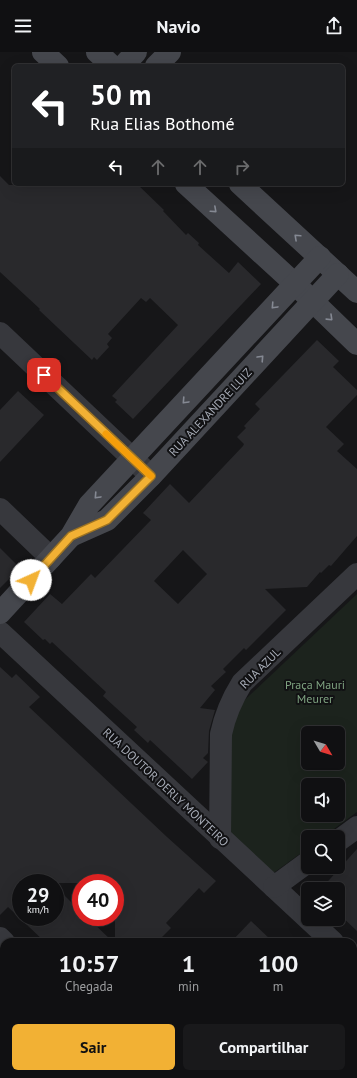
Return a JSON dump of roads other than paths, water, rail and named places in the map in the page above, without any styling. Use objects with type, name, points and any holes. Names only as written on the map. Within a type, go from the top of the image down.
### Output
[{"type":"street","points":[[43,52],[56,64]]},
{"type":"street","points":[[97,52],[110,64]]},
{"type":"street","points":[[125,64],[136,52]]},
{"type":"street","points":[[158,64],[170,52]]},
{"type":"street","points":[[188,186],[295,284],[357,344]]},
{"type":"street","points":[[242,186],[357,292]]},
{"type":"street","name":"RUA ALEXANDRE LUIZ","points":[[0,613],[71,536],[89,505],[320,257]]},
{"type":"street","name":"RUA ALEXANDRE LUIZ","points":[[71,536],[107,520],[151,476],[338,274]]},
{"type":"street","points":[[0,334],[151,476]]},
{"type":"street","points":[[0,509],[51,558]]},
{"type":"street","name":"RUA AZUL","points":[[220,838],[221,734],[223,722],[233,697],[242,683],[357,574]]},
{"type":"street","name":"RUA DOUTOR DERLY MONTEIRO","points":[[0,632],[329,938]]},
{"type":"street","points":[[345,836],[357,827]]},
{"type":"street","points":[[274,887],[301,867]]},
{"type":"park label","name":"Praça Mauri Meurer","points":[[315,691]]}]
